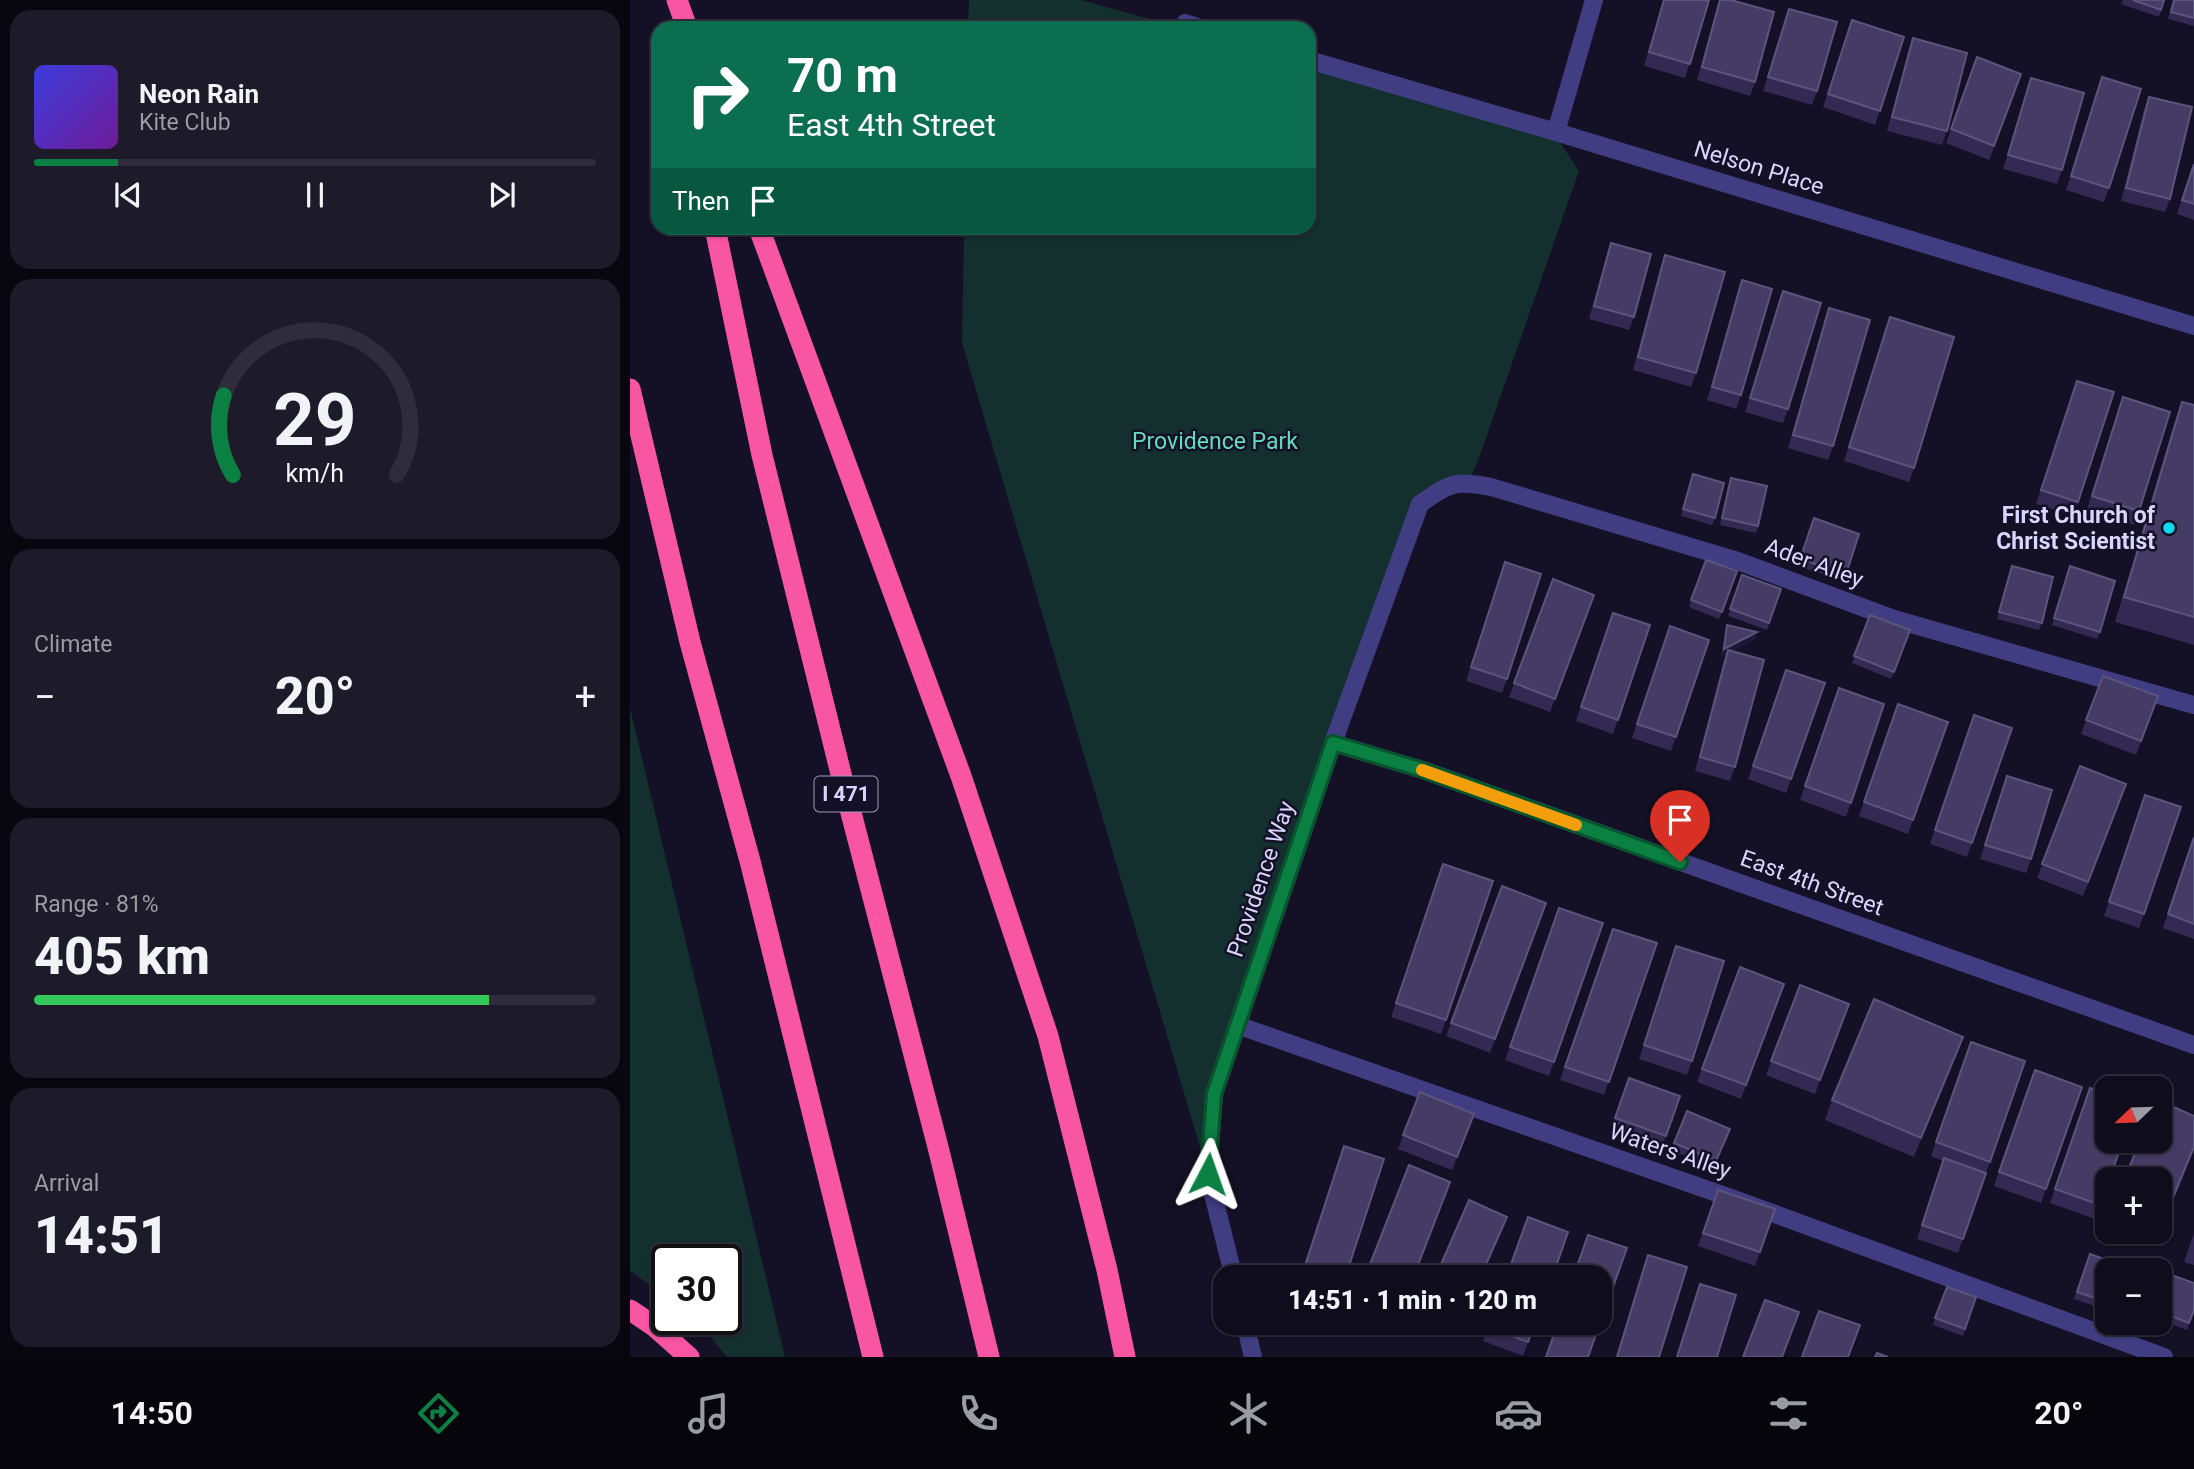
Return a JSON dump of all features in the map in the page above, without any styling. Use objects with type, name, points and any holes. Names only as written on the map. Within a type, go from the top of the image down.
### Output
[{"type":"highway","points":[[671,0],[675,21]]},
{"type":"highway","points":[[677,0],[684,21]]},
{"type":"highway","name":"I 471","points":[[716,235],[762,455],[989,1357]]},
{"type":"highway","points":[[763,235],[961,776],[1048,1036],[1107,1270],[1125,1357]]},
{"type":"highway","points":[[630,389],[690,642],[750,861],[873,1357]]},
{"type":"highway","points":[[630,1310],[654,1326],[689,1357]]},
{"type":"street","points":[[1556,132],[1594,0]]},
{"type":"street","name":"Nelson Place","points":[[1316,62],[1556,132],[2194,326]]},
{"type":"street","name":"Ader Alley","points":[[1420,504],[1453,484],[1468,483],[1491,488],[1735,560],[1894,619],[2194,705]]},
{"type":"street","name":"Providence Way","points":[[1231,1265],[1208,1174],[1214,1094],[1333,743],[1420,504]]},
{"type":"street","name":"East 4th Street","points":[[1333,743],[1436,775],[2194,1045]]},
{"type":"street","name":"Waters Alley","points":[[1237,1025],[1734,1199],[2164,1357]]},
{"type":"street","points":[[1248,1335],[1253,1357]]},
{"type":"green space","points":[[969,0],[1081,0],[1158,21],[968,21]]},
{"type":"green space","name":"Providence Park","points":[[1316,65],[1552,130],[1579,171],[1468,483],[1420,504],[1214,1094],[1208,1174],[962,343],[964,235],[1316,235]]},
{"type":"green space","points":[[630,708],[785,1357],[727,1357],[709,1335],[742,1335],[742,1244],[651,1244],[651,1286],[630,1271]]},
{"type":"building","points":[[1664,0],[1709,0],[1690,64],[1649,52]]},
{"type":"building","points":[[1720,0],[1731,0],[1774,12],[1755,82],[1702,67]]},
{"type":"building","points":[[2133,0],[2164,0],[2161,10]]},
{"type":"building","points":[[2174,0],[2194,0],[2194,18],[2171,12]]},
{"type":"building","points":[[1789,9],[1837,22],[1817,91],[1768,77]]},
{"type":"building","points":[[1852,20],[1904,37],[1880,111],[1828,94]]},
{"type":"building","points":[[1913,38],[1967,53],[1947,131],[1892,117]]},
{"type":"building","points":[[1977,57],[2021,74],[1994,146],[1951,129]]},
{"type":"building","points":[[2102,77],[2141,89],[2109,188],[2071,176]]},
{"type":"building","points":[[2031,78],[2084,93],[2062,170],[2008,155]]},
{"type":"building","points":[[2149,97],[2192,107],[2170,199],[2126,188]]},
{"type":"building","points":[[2194,164],[2194,204],[2182,200]]},
{"type":"building","points":[[1611,243],[1651,254],[1634,317],[1594,306]]},
{"type":"building","points":[[1665,255],[1725,272],[1696,373],[1638,357]]},
{"type":"building","points":[[1742,280],[1772,289],[1741,395],[1712,387]]},
{"type":"building","points":[[1783,291],[1821,303],[1788,409],[1750,398]]},
{"type":"building","points":[[1829,308],[1870,320],[1833,446],[1793,435]]},
{"type":"building","points":[[1890,317],[1954,337],[1914,468],[1849,447]]},
{"type":"building","points":[[2077,381],[2114,392],[2078,502],[2041,490]]},
{"type":"building","points":[[2123,397],[2170,412],[2139,511],[2092,496]]},
{"type":"building","name":"First Church of Christ Scientist","points":[[2182,402],[2194,405],[2194,617],[2124,597]]},
{"type":"building","points":[[1693,474],[1724,483],[1715,518],[1683,509]]},
{"type":"building","points":[[1731,478],[1767,486],[1758,526],[1722,518]]},
{"type":"building","points":[[1814,518],[1859,534],[1846,574],[1800,559]]},
{"type":"building","points":[[1706,560],[1737,571],[1722,612],[1691,600]]},
{"type":"building","points":[[1505,562],[1541,574],[1507,679],[1471,667]]},
{"type":"building","points":[[2012,566],[2053,577],[2042,623],[1999,612]]},
{"type":"building","points":[[2070,566],[2115,581],[2100,632],[2054,618]]},
{"type":"building","points":[[1742,575],[1781,589],[1769,623],[1730,609]]},
{"type":"building","points":[[1553,579],[1594,595],[1555,699],[1514,683]]},
{"type":"building","points":[[1613,613],[1650,625],[1618,720],[1581,707]]},
{"type":"building","points":[[1870,615],[1910,630],[1894,672],[1854,656]]},
{"type":"building","points":[[1727,625],[1757,632],[1724,649]]},
{"type":"building","points":[[1670,626],[1709,640],[1676,737],[1637,724]]},
{"type":"building","points":[[1728,650],[1764,660],[1735,767],[1700,757]]},
{"type":"building","points":[[1786,670],[1825,683],[1791,779],[1753,766]]},
{"type":"building","points":[[2103,676],[2158,696],[2141,741],[2086,720]]},
{"type":"building","points":[[1839,688],[1884,704],[1851,803],[1805,786]]},
{"type":"building","points":[[1898,704],[1948,722],[1913,820],[1864,802]]},
{"type":"building","points":[[1974,715],[2012,728],[1972,843],[1935,830]]},
{"type":"building","points":[[2080,766],[2126,784],[2088,882],[2042,864]]},
{"type":"building","points":[[2007,776],[2052,790],[2031,859],[1985,845]]},
{"type":"building","points":[[2145,795],[2181,807],[2144,914],[2109,902]]},
{"type":"building","points":[[2194,837],[2194,924],[2168,914]]},
{"type":"building","points":[[1443,864],[1493,881],[1446,1020],[1396,1003]]},
{"type":"building","points":[[1502,886],[1546,903],[1495,1039],[1451,1023]]},
{"type":"building","points":[[1559,908],[1603,923],[1554,1062],[1510,1047]]},
{"type":"building","points":[[1613,929],[1657,943],[1609,1082],[1565,1067]]},
{"type":"building","points":[[1676,946],[1724,961],[1692,1061],[1644,1045]]},
{"type":"building","points":[[1740,967],[1784,984],[1746,1085],[1702,1069]]},
{"type":"building","points":[[1800,985],[1849,1004],[1820,1080],[1771,1061]]},
{"type":"building","points":[[1874,999],[1963,1037],[1921,1138],[1832,1100]]},
{"type":"building","points":[[1971,1042],[2025,1061],[1990,1162],[1936,1142]]},
{"type":"building","points":[[2035,1070],[2082,1087],[2046,1189],[1999,1172]]},
{"type":"building","points":[[1629,1078],[1680,1096],[1666,1136],[1615,1118]]},
{"type":"building","points":[[2090,1088],[2095,1090],[2095,1153],[2119,1153],[2114,1167],[2095,1167],[2095,1203],[2055,1189]]},
{"type":"building","points":[[1420,1092],[1474,1114],[1457,1157],[1403,1135]]},
{"type":"building","points":[[2172,1106],[2194,1116],[2194,1147],[2172,1200],[2172,1167],[2129,1167],[2135,1153],[2172,1153]]},
{"type":"building","points":[[1687,1111],[1730,1129],[1716,1161],[1674,1143]]},
{"type":"building","points":[[1344,1146],[1384,1159],[1349,1265],[1305,1265]]},
{"type":"building","points":[[1944,1158],[1986,1173],[1963,1239],[1922,1225]]},
{"type":"building","points":[[1409,1165],[1450,1182],[1418,1265],[1370,1265]]},
{"type":"building","points":[[1718,1190],[1775,1209],[1760,1252],[1703,1233]]},
{"type":"building","points":[[1469,1200],[1507,1217],[1486,1265],[1441,1265]]},
{"type":"building","points":[[1528,1217],[1568,1232],[1557,1265],[1511,1265]]},
{"type":"building","points":[[1588,1235],[1627,1248],[1612,1290],[1612,1265],[1578,1265]]},
{"type":"building","points":[[2090,1254],[2101,1258],[2095,1258],[2095,1298],[2077,1292]]},
{"type":"building","points":[[1648,1255],[1687,1267],[1659,1357],[1617,1357]]},
{"type":"building","points":[[2172,1275],[2194,1283],[2194,1310],[2189,1323],[2172,1317]]},
{"type":"building","points":[[1700,1284],[1736,1295],[1717,1357],[1677,1357]]},
{"type":"building","points":[[1947,1287],[1976,1297],[1965,1329],[1935,1318]]},
{"type":"building","points":[[1765,1300],[1799,1312],[1782,1357],[1743,1357]]},
{"type":"building","points":[[1819,1311],[1860,1325],[1848,1357],[1802,1357]]},
{"type":"building","points":[[1509,1335],[1531,1335],[1528,1342]]},
{"type":"building","points":[[1554,1335],[1596,1335],[1588,1357],[1546,1357]]},
{"type":"slow traffic","points":[[1422,770],[1576,825]]},
{"type":"place","name":"First Church of Christ Scientist","points":[[2169,528]]},
{"type":"route","points":[[1208,1174],[1214,1094],[1333,743],[1423,770],[1680,862]]}]
